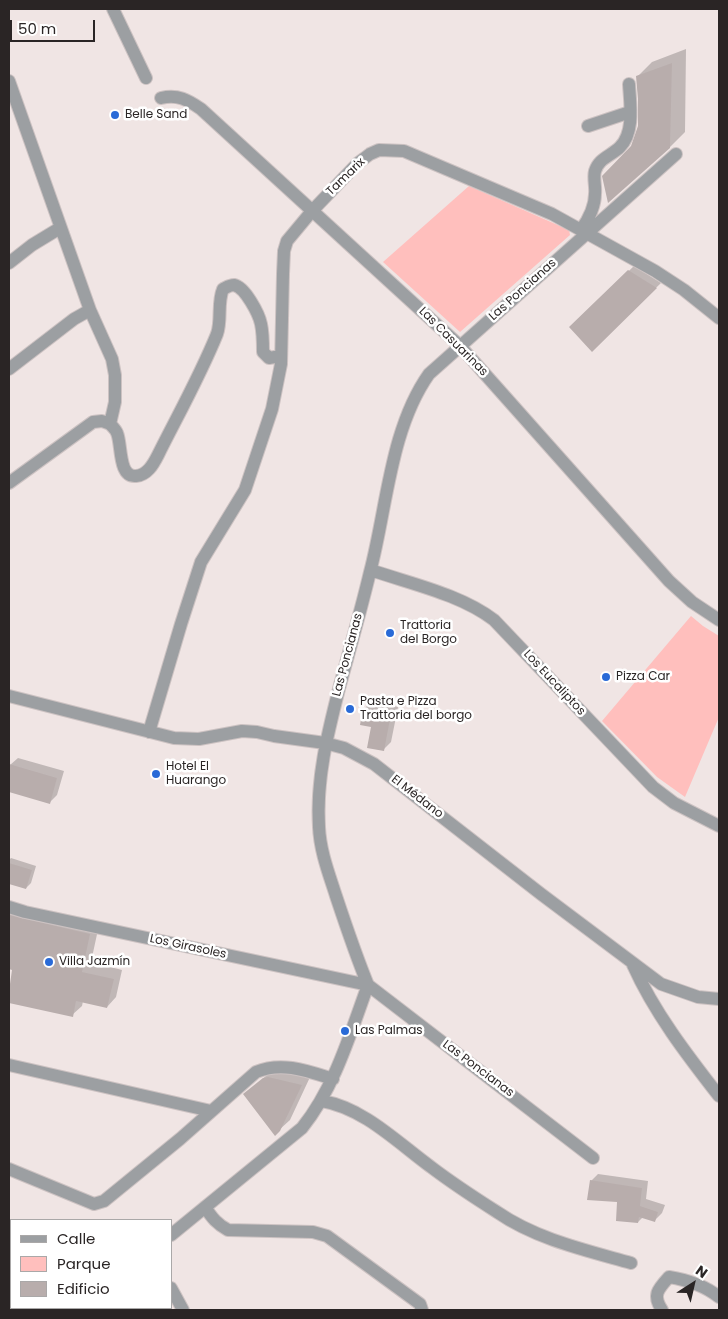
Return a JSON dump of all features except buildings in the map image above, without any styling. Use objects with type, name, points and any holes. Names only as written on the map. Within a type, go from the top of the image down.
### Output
[{"type":"street","points":[[113,9],[146,78]]},
{"type":"street","points":[[9,81],[90,310],[112,359],[115,375],[115,402],[110,424]]},
{"type":"street","points":[[584,231],[596,197],[595,176],[598,166],[603,159],[624,142],[628,130],[630,112],[629,84]]},
{"type":"street","name":"Las Casuarinas","points":[[161,98],[178,96],[201,109],[460,346],[669,581],[692,602],[719,620]]},
{"type":"street","points":[[588,126],[630,112]]},
{"type":"street","name":"Tamarix","points":[[150,732],[201,562],[228,521],[245,490],[272,409],[281,356],[284,251],[287,241],[312,211],[358,163],[370,154],[379,150],[404,151],[552,214],[655,271],[684,290],[719,318]]},
{"type":"street","name":"Las Poncianas","points":[[593,1158],[368,985],[356,956],[329,873],[320,838],[318,814],[319,782],[325,743],[371,570],[398,440],[405,417],[419,387],[429,374],[584,231],[676,154]]},
{"type":"street","points":[[9,263],[32,245],[60,228]]},
{"type":"street","points":[[9,483],[93,422],[102,421],[110,424],[117,432],[126,473],[132,477],[142,476],[151,467],[158,455],[202,368],[218,332],[220,298],[223,289],[230,285],[236,286],[243,291],[258,314],[262,326],[263,352],[269,358],[281,356]]},
{"type":"street","points":[[9,369],[74,319],[90,310]]},
{"type":"street","name":"Los Eucaliptos","points":[[371,570],[457,599],[481,610],[494,620],[653,787],[674,803],[719,826]]},
{"type":"street","name":"El Médano","points":[[9,696],[174,738],[187,739],[242,731],[325,743],[344,748],[374,764],[632,963],[647,995],[719,1096]]},
{"type":"street","name":"Los Girasoles","points":[[9,907],[368,985]]},
{"type":"street","points":[[632,963],[661,984],[698,997],[719,999]]},
{"type":"street","points":[[172,1234],[302,1128],[322,1101],[368,985]]},
{"type":"street","points":[[9,1065],[211,1110]]},
{"type":"street","points":[[9,1169],[94,1204],[104,1200],[180,1139],[256,1072],[266,1068],[286,1067],[305,1070],[332,1079]]},
{"type":"street","points":[[322,1101],[334,1103],[364,1117],[432,1168],[512,1222],[570,1246],[631,1263]]},
{"type":"street","points":[[205,1207],[213,1220],[219,1226],[228,1230],[313,1232],[328,1236],[420,1304],[422,1310]]},
{"type":"street","points":[[662,1310],[657,1302],[657,1294],[659,1288],[669,1277],[701,1285],[719,1297]]},
{"type":"street","points":[[172,1290],[183,1310]]},
{"type":"green space","points":[[469,186],[569,230],[570,235],[460,332],[383,262]]},
{"type":"green space","points":[[691,616],[719,636],[719,717],[685,797],[657,777],[602,721]]},
{"type":"place","name":"Belle Sand","points":[[115,115]]},
{"type":"place","name":"Trattoria del Borgo","points":[[390,633]]},
{"type":"place","name":"Pizza Car","points":[[606,677]]},
{"type":"place","name":"Pasta e Pizza Trattoria del borgo","points":[[350,709]]},
{"type":"place","name":"Hotel El Huarango","points":[[156,774]]},
{"type":"place","name":"Villa Jazmín","points":[[49,962]]},
{"type":"place","name":"Las Palmas","points":[[345,1031]]}]
